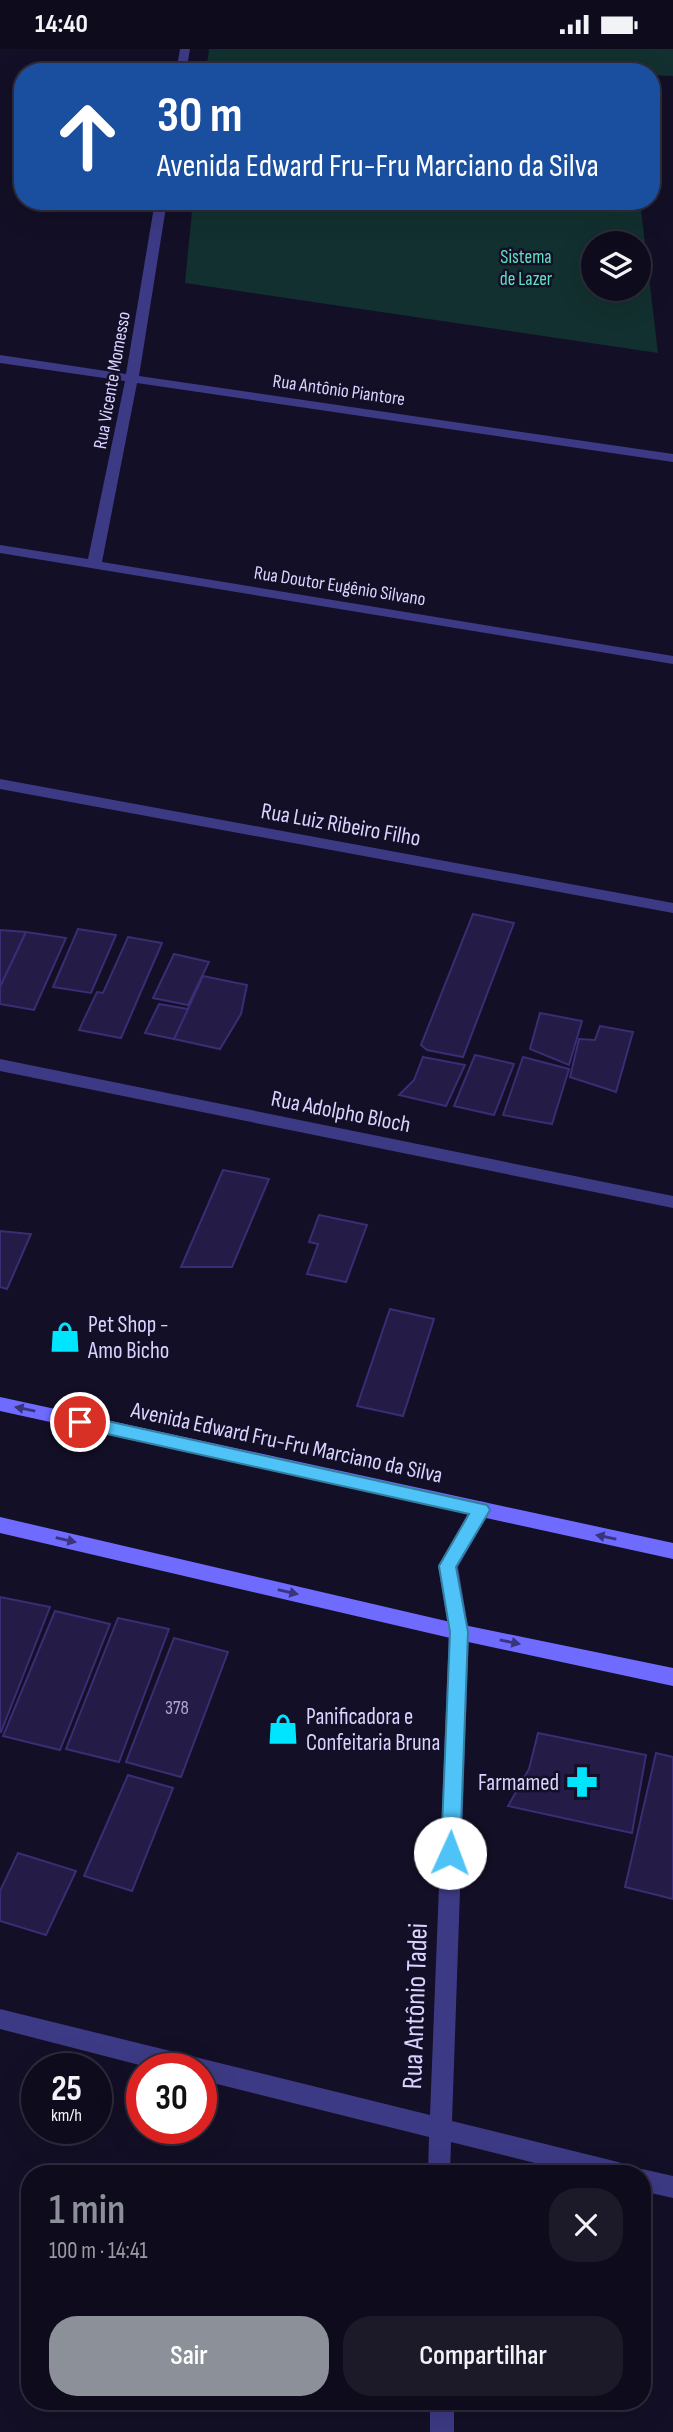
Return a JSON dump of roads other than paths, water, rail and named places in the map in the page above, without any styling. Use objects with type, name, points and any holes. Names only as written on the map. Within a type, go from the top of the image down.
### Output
[{"type":"main road","name":"Avenida Edward Fru-Fru Marciano da Silva","points":[[0,1404],[673,1551]]},
{"type":"main road","points":[[0,1525],[459,1632],[673,1677]]},
{"type":"street","name":"Rua Vicente Momesso","points":[[94,565],[132,379],[160,210]]},
{"type":"street","name":"Rua Antônio Piantore","points":[[0,359],[673,458]]},
{"type":"street","name":"Rua Doutor Eugênio Silvano","points":[[0,549],[673,660]]},
{"type":"street","name":"Rua Luiz Ribeiro Filho","points":[[0,784],[673,908]]},
{"type":"street","name":"Rua Adolpho Bloch","points":[[0,1065],[673,1202]]},
{"type":"street","points":[[459,1632],[447,1566],[481,1510]]},
{"type":"street","name":"Rua Antônio Tadei","points":[[439,2165],[459,1632]]},
{"type":"street","points":[[0,2019],[136,2053]]},
{"type":"street","points":[[217,2073],[585,2165]]},
{"type":"street","points":[[651,2182],[673,2187]]},
{"type":"street","points":[[442,2410],[442,2432]]},
{"type":"place","name":"Pet Shop - Amo Bicho","points":[[65,1337]]},
{"type":"place","name":"Panificadora e Confeitaria Bruna","points":[[283,1729]]},
{"type":"place","name":"Farmamed","points":[[582,1782]]},
{"type":"park label","name":"Sistema de Lazer","points":[[526,267]]}]
